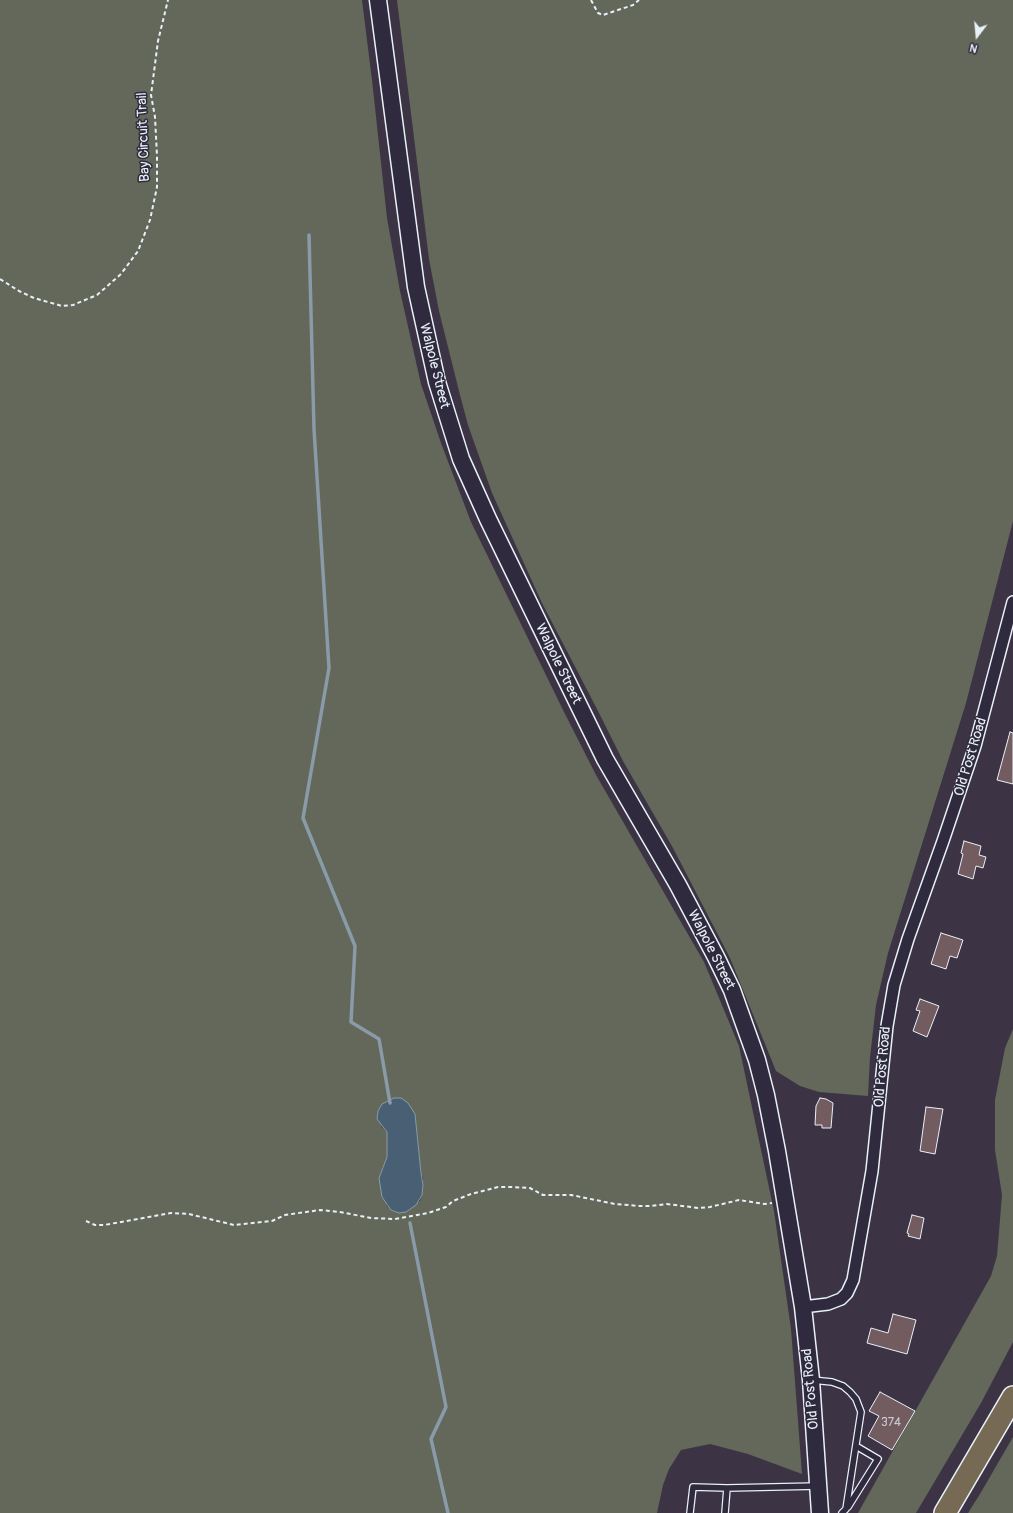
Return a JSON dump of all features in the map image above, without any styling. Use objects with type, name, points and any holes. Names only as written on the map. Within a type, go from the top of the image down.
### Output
[{"type":"highway","points":[[945,1513],[1013,1398]]},
{"type":"main road","name":"Walpole Street","points":[[378,0],[416,287],[437,382],[461,459],[579,709],[626,798],[698,921],[732,990],[757,1060],[766,1095],[786,1202],[803,1307]]},
{"type":"main road","name":"Old Post Road","points":[[803,1307],[820,1513]]},
{"type":"street","name":"Old Post Road","points":[[803,1307],[828,1304],[841,1299],[848,1293],[853,1280],[872,1171],[887,1026],[894,985],[908,939],[973,753],[1013,602]]},
{"type":"lane","points":[[810,1380],[832,1382],[843,1386],[856,1400],[861,1412],[844,1511]]},
{"type":"lane","points":[[844,1511],[878,1459],[856,1446]]},
{"type":"lane","points":[[690,1513],[693,1487],[727,1488],[818,1486]]},
{"type":"lane","points":[[725,1513],[727,1488]]},
{"type":"path","name":"Bay Circuit Trail","points":[[0,279],[19,291],[34,298],[62,306],[73,305],[97,295],[122,274],[138,251],[150,220],[157,187],[158,156],[155,117],[151,95],[158,41],[168,0]]},
{"type":"path","points":[[591,0],[598,13],[603,15],[633,5],[639,0]]},
{"type":"path","points":[[86,1221],[95,1225],[104,1225],[171,1213],[189,1214],[234,1225],[272,1221],[285,1215],[320,1210],[371,1218],[395,1219],[428,1213],[446,1207],[453,1201],[471,1194],[498,1187],[530,1188],[543,1195],[566,1194],[614,1204],[651,1206],[667,1204],[698,1208],[739,1200],[764,1204],[786,1202]]},
{"type":"green space","points":[[0,0],[362,0],[387,218],[400,291],[421,384],[441,443],[471,522],[564,712],[596,775],[704,962],[739,1046],[774,1211],[791,1329],[802,1474],[748,1454],[710,1444],[681,1450],[669,1469],[663,1485],[657,1513],[0,1513]],"holes":[[[415,1114],[421,1173],[423,1178],[422,1195],[420,1201],[395,1212],[387,1206],[382,1169],[387,1157],[387,1132],[381,1126]]]},
{"type":"green space","points":[[397,0],[1013,0],[1013,521],[966,703],[888,953],[876,1005],[870,1057],[868,1096],[819,1092],[800,1086],[776,1071],[730,958],[673,848],[623,761],[542,603],[492,493],[468,425],[439,311],[429,259]]},
{"type":"green space","points":[[1013,1029],[1013,1342],[981,1403],[916,1513],[858,1513],[991,1276],[997,1256],[1002,1195],[995,1150],[995,1100],[1005,1048]]},
{"type":"green space","points":[[1013,1437],[1013,1513],[968,1513],[980,1494]]},
{"type":"water","points":[[394,1098],[401,1098],[408,1103],[415,1114],[423,1185],[422,1195],[416,1205],[406,1212],[399,1213],[391,1210],[382,1197],[379,1178],[387,1157],[387,1132],[377,1119],[378,1111],[382,1104]]},
{"type":"building","points":[[1010,732],[1013,733],[1013,784],[997,780]]},
{"type":"building","points":[[964,841],[981,846],[979,855],[986,857],[983,868],[976,866],[973,879],[958,874],[963,854],[961,853]]},
{"type":"building","points":[[941,933],[963,940],[957,958],[950,956],[946,969],[931,964]]},
{"type":"building","points":[[920,999],[939,1006],[927,1037],[913,1031],[920,1011],[916,1010]]},
{"type":"building","points":[[820,1098],[826,1099],[833,1103],[831,1128],[822,1128],[822,1125],[815,1125],[816,1106]]},
{"type":"building","points":[[926,1107],[943,1109],[935,1154],[920,1151]]},
{"type":"building","points":[[912,1215],[924,1218],[920,1239],[908,1236],[909,1234],[907,1233]]},
{"type":"building","points":[[893,1314],[916,1320],[907,1354],[867,1343],[871,1328],[888,1333]]},
{"type":"building","points":[[880,1392],[915,1411],[892,1450],[868,1436],[879,1416],[869,1411]]},
{"type":"waterway","points":[[309,235],[314,429],[329,668],[303,818],[355,946],[351,1022],[379,1039],[390,1103]]},
{"type":"waterway","points":[[410,1223],[446,1407],[431,1439],[448,1513]]}]
